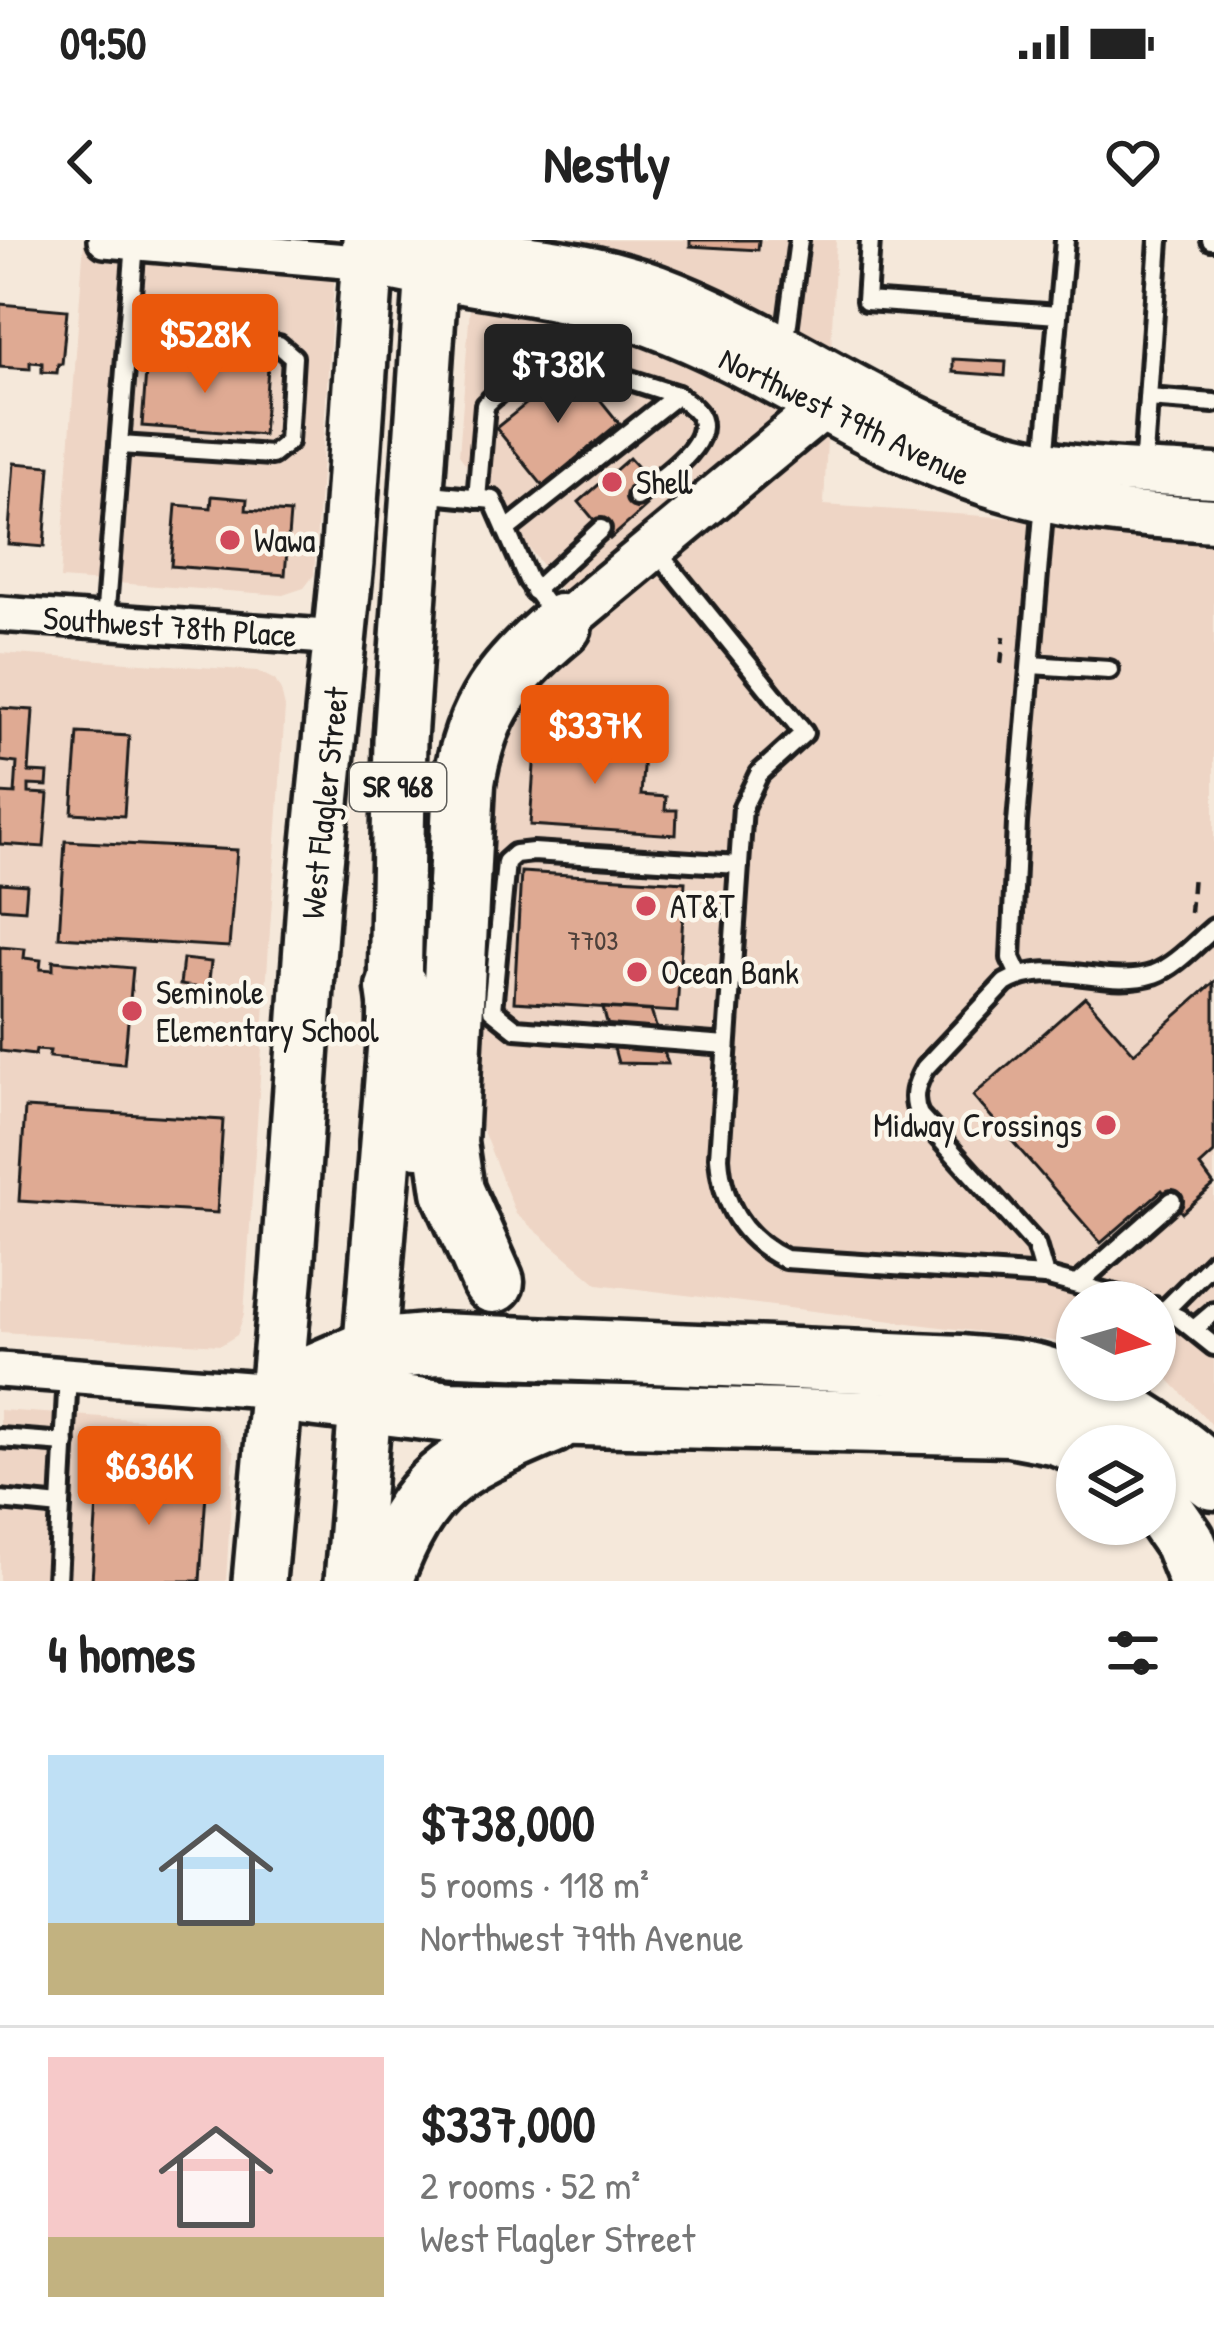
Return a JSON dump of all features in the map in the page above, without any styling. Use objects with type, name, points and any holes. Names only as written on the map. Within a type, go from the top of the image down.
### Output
[{"type":"highway","points":[[493,1282],[453,1191],[446,1143],[464,783],[472,742],[493,694],[548,608]]},
{"type":"highway","points":[[397,988],[422,1165],[434,1209],[462,1255],[535,1312],[635,1354]]},
{"type":"highway","points":[[276,1390],[369,1376],[437,1344],[962,1366],[1035,1375],[1115,1405],[1172,1441],[1214,1479]]},
{"type":"highway","points":[[369,1376],[450,1412],[1010,1425],[1056,1434]]},
{"type":"highway","points":[[381,1581],[408,1518],[446,1476],[488,1450],[569,1415]]},
{"type":"highway","points":[[1176,1529],[1200,1581]]},
{"type":"main road","name":"West Flagler Street","points":[[259,1581],[369,251]]},
{"type":"main road","name":"West Flagler Street","points":[[351,1581],[397,988],[400,740],[433,256]]},
{"type":"street","points":[[133,242],[369,251]]},
{"type":"street","name":"Northwest 79th Avenue","points":[[369,251],[527,257],[620,275],[694,302],[781,367],[820,409],[939,467],[1044,482],[1143,472],[1214,476]]},
{"type":"street","name":"Northwest 79th Avenue","points":[[433,256],[781,367],[992,449],[1084,511],[1214,520]]},
{"type":"street","points":[[548,608],[655,548],[820,409]]},
{"type":"street","name":"Southwest 78th Place","points":[[0,614],[340,638]]},
{"type":"street","points":[[0,1370],[276,1390]]},
{"type":"lane","points":[[781,367],[799,240]]},
{"type":"lane","points":[[870,240],[866,301],[1058,315]]},
{"type":"lane","points":[[1019,975],[1011,958],[1013,901],[1065,240]]},
{"type":"lane","points":[[1143,472],[1159,240]]},
{"type":"lane","points":[[105,621],[133,242]]},
{"type":"lane","points":[[589,368],[606,309]]},
{"type":"lane","points":[[120,446],[272,455],[289,442],[293,357],[279,345],[129,334]]},
{"type":"lane","points":[[477,499],[484,406],[543,352],[676,395],[698,412],[704,427],[695,449],[637,497]]},
{"type":"lane","points":[[506,530],[676,395]]},
{"type":"lane","points":[[1148,398],[1214,403]]},
{"type":"lane","points":[[419,493],[493,500],[548,608],[602,529]]},
{"type":"lane","points":[[655,548],[804,733],[758,774],[743,807],[721,1185],[732,1212],[747,1232],[785,1259],[1069,1281]]},
{"type":"lane","points":[[1031,665],[1109,670]]},
{"type":"lane","points":[[726,1045],[516,1029],[492,1010],[506,862],[515,854],[739,865]]},
{"type":"lane","points":[[1045,1276],[1036,1245],[919,1115],[917,1082],[1005,983],[1019,975],[1147,976],[1169,966],[1214,928]]},
{"type":"lane","points":[[1081,1281],[1172,1202]]},
{"type":"lane","points":[[1176,1294],[1214,1262]]},
{"type":"lane","points":[[1194,1328],[1214,1312]]},
{"type":"lane","points":[[1176,1318],[1214,1346]]},
{"type":"lane","points":[[57,1581],[68,1374]]},
{"type":"lane","points":[[0,1438],[64,1443]]},
{"type":"lane","points":[[0,1500],[62,1506]]},
{"type":"path","points":[[1001,664],[1004,636]]},
{"type":"path","points":[[1190,913],[1193,874]]},
{"type":"shaded area","points":[[84,240],[337,240],[314,575],[304,588],[283,595],[60,579]]},
{"type":"shaded area","points":[[475,240],[836,240],[824,505],[1214,532],[1214,1427],[1176,1387],[1176,1281],[1056,1281],[1056,1341],[598,1284],[516,1214],[458,1068],[476,755],[592,632],[459,455]]},
{"type":"shaded area","name":"Seminole Elementary School","points":[[0,653],[257,671],[275,680],[281,691],[285,708],[244,1315],[237,1335],[221,1345],[0,1332]]},
{"type":"shaded area","points":[[0,1410],[205,1424],[218,1429],[234,1453],[226,1581],[0,1581]]},
{"type":"building","points":[[690,240],[759,240],[758,250],[690,246]]},
{"type":"building","points":[[0,304],[67,310],[57,373],[42,372],[42,363],[30,362],[30,369],[0,367]]},
{"type":"building","name":"Wawa","points":[[147,358],[268,367],[263,435],[142,426]]},
{"type":"building","points":[[953,359],[1006,362],[1005,376],[953,372]]},
{"type":"building","name":"Shell","points":[[573,366],[619,423],[543,486],[496,428]]},
{"type":"building","points":[[629,458],[644,475],[629,488],[646,507],[610,539],[579,502]]},
{"type":"building","points":[[14,463],[50,466],[44,547],[8,544]]},
{"type":"building","name":"Wawa","points":[[212,496],[247,499],[246,510],[290,513],[285,575],[171,566],[176,505],[211,508]]},
{"type":"building","points":[[0,708],[33,710],[29,772],[48,773],[47,786],[29,785],[29,793],[48,794],[44,847],[0,844],[0,793],[15,794],[17,763],[0,761]]},
{"type":"building","points":[[592,715],[618,717],[616,737],[590,736]]},
{"type":"building","points":[[78,733],[129,736],[124,816],[72,813]]},
{"type":"building","points":[[562,734],[645,740],[641,795],[666,797],[665,810],[677,810],[676,835],[530,825],[536,736],[561,738]]},
{"type":"building","points":[[65,841],[237,850],[229,947],[59,937]]},
{"type":"building","points":[[521,872],[685,882],[677,1012],[514,1002]]},
{"type":"building","points":[[0,883],[27,885],[25,910],[0,908]]},
{"type":"building","points":[[0,947],[25,949],[24,958],[41,960],[40,969],[53,970],[53,961],[133,968],[124,1064],[49,1057],[50,1051],[36,1050],[35,1055],[0,1051]]},
{"type":"building","points":[[183,959],[211,962],[208,989],[180,985]]},
{"type":"building","name":"Midway Crossings","points":[[1214,982],[1214,1153],[1200,1166],[1214,1185],[1182,1213],[1162,1190],[1101,1243],[973,1096],[1085,997],[1134,1053]]},
{"type":"building","points":[[603,1008],[651,1011],[668,1064],[618,1063]]},
{"type":"building","points":[[25,1108],[223,1120],[217,1213],[19,1201]]},
{"type":"building","points":[[99,1471],[207,1478],[200,1581],[92,1581]]},
{"type":"place","name":"Shell","points":[[612,482]]},
{"type":"place","name":"Wawa","points":[[230,540]]},
{"type":"place","name":"AT&T","points":[[646,906]]},
{"type":"place","name":"Ocean Bank","points":[[637,972]]},
{"type":"place","name":"Seminole Elementary School","points":[[132,1011]]},
{"type":"place","name":"Midway Crossings","points":[[1106,1125]]}]
